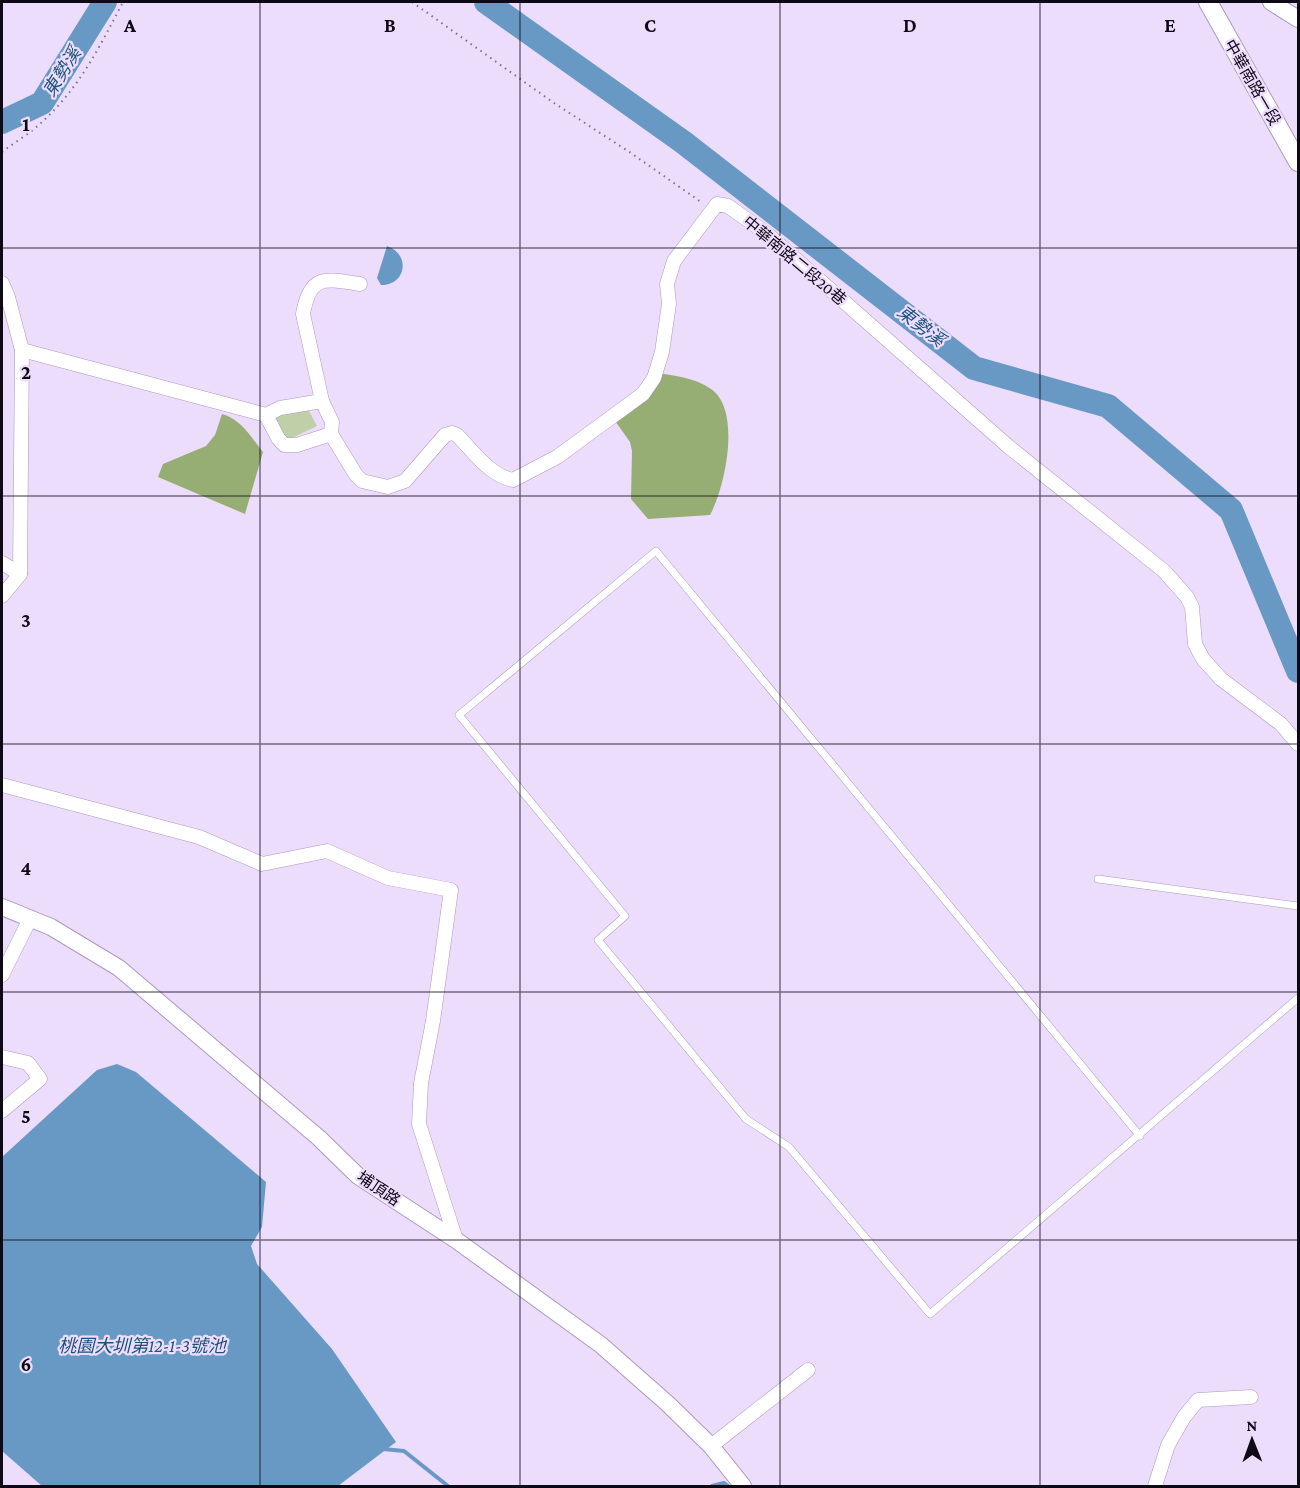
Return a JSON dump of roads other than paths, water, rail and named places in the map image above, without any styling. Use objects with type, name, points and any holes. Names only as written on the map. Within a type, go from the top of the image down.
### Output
[{"type":"main road","name":"中華南路一段","points":[[1208,2],[1299,162]]},
{"type":"street","points":[[1271,2],[1299,20]]},
{"type":"street","name":"中華南路二段20巷","points":[[331,435],[362,481],[388,487],[405,481],[445,435],[452,433],[457,435],[489,468],[501,477],[513,480],[557,457],[643,394],[654,378],[668,322],[667,284],[674,261],[717,204],[728,206],[766,233],[1009,447],[1164,571],[1187,597],[1192,607],[1195,644],[1203,658],[1221,679],[1281,724],[1299,744]]},
{"type":"street","points":[[266,415],[284,445],[297,445],[331,435],[332,422],[322,401],[303,314],[305,302],[312,286],[321,281],[332,280],[360,284]]},
{"type":"street","points":[[2,282],[22,350],[20,574],[2,596]]},
{"type":"street","points":[[22,350],[266,415],[280,408],[322,401]]},
{"type":"street","points":[[2,563],[20,574]]},
{"type":"street","points":[[2,785],[199,837],[262,864],[327,851],[388,878],[451,890],[433,1021],[421,1083],[419,1124],[456,1240]]},
{"type":"street","name":"埔頂路","points":[[2,907],[51,927],[119,968],[319,1138],[358,1176],[456,1240],[601,1346],[668,1404],[711,1446],[742,1486]]},
{"type":"street","points":[[2,975],[30,919]]},
{"type":"street","points":[[2,1057],[28,1063],[40,1079],[2,1111]]},
{"type":"street","points":[[711,1446],[808,1370]]},
{"type":"street","points":[[1155,1486],[1168,1445],[1184,1417],[1198,1400],[1251,1397]]},
{"type":"lane","points":[[1140,1136],[656,551],[459,715],[625,916],[598,940],[746,1119],[789,1147],[930,1314],[1140,1136],[1299,998]]},
{"type":"lane","points":[[1098,879],[1299,906]]},
{"type":"water","points":[[387,246],[400,256],[402,269],[396,281],[381,285],[377,278]]},
{"type":"water","name":"桃園大圳第12-1-3號池","points":[[117,1064],[136,1072],[266,1182],[262,1227],[251,1246],[257,1264],[332,1349],[396,1442],[338,1486],[42,1486],[2,1451],[2,1157],[97,1070]]},
{"type":"waterway","name":"東勢溪","points":[[2,122],[42,103],[105,2]]},
{"type":"waterway","name":"東勢溪","points":[[486,2],[683,142],[974,368],[1108,406],[1231,510],[1298,671]]},
{"type":"waterway","points":[[383,1449],[404,1451],[448,1486]]},
{"type":"waterway","points":[[712,1486],[724,1483],[728,1486]]}]
